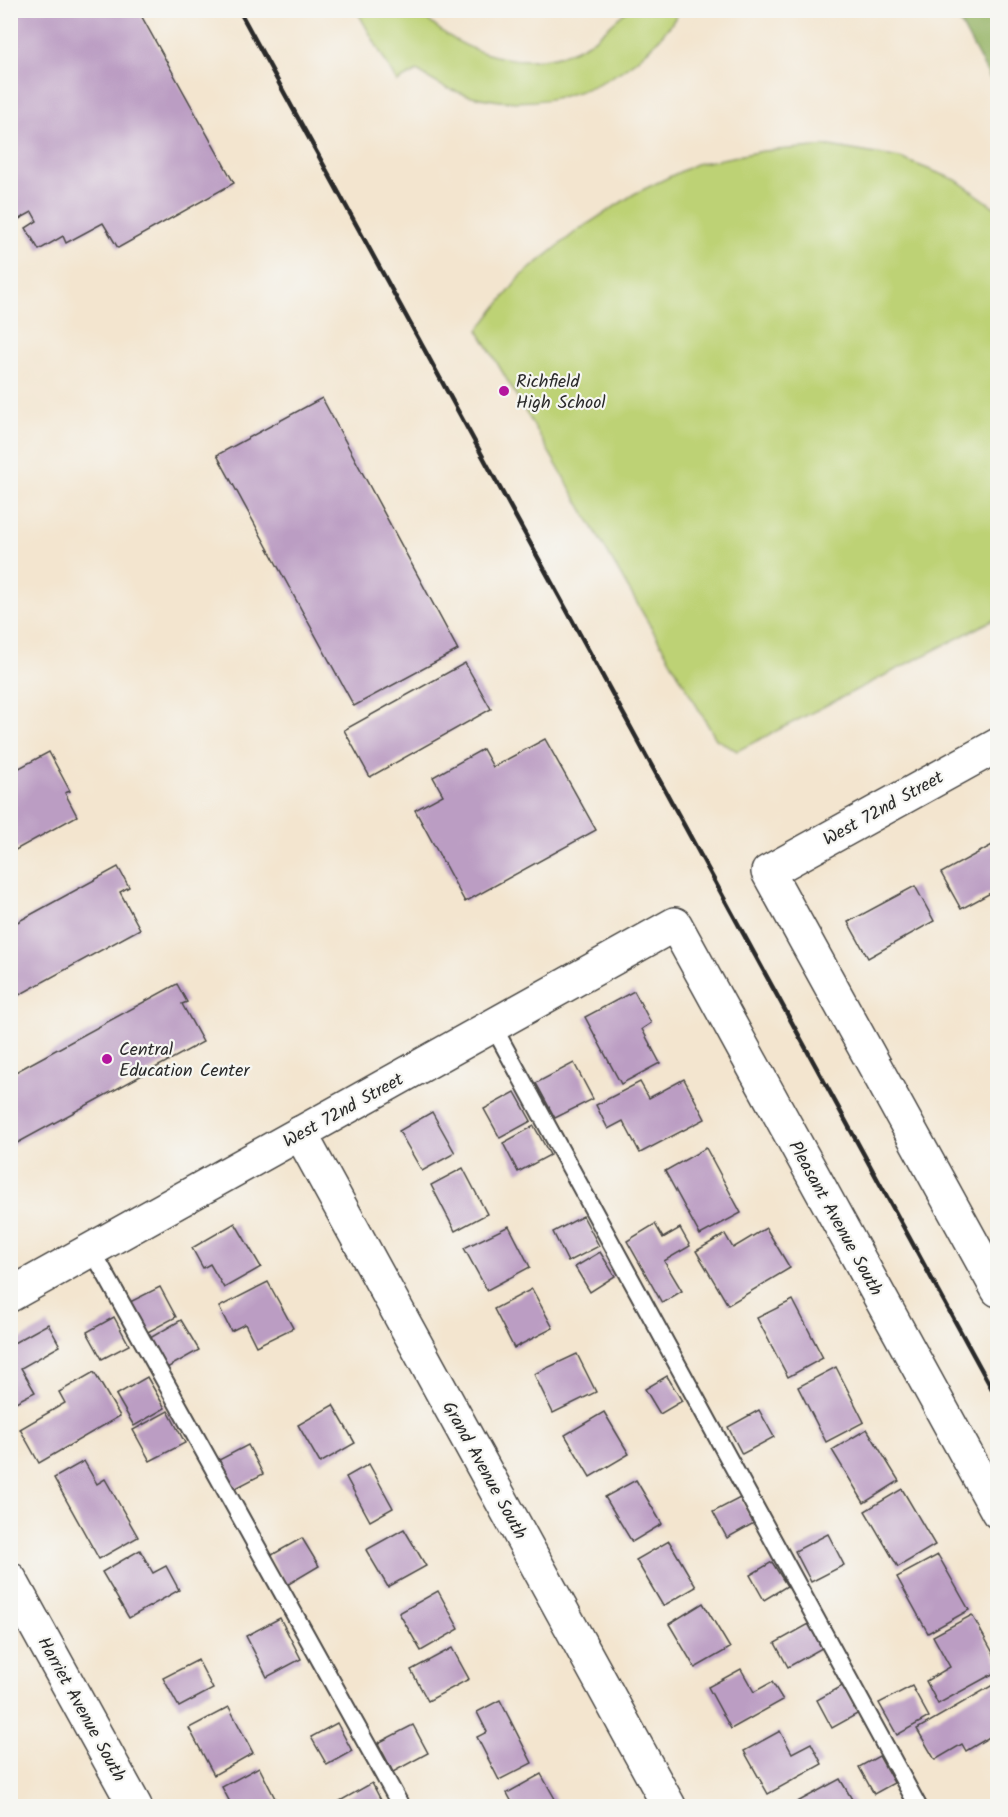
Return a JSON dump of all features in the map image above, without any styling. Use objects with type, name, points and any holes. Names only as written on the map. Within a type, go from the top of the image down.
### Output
[{"type":"street","name":"West 72nd Street","points":[[996,1283],[768,872],[998,745]]},
{"type":"street","name":"West 72nd Street","points":[[10,1295],[675,924]]},
{"type":"street","name":"Pleasant Avenue South","points":[[675,924],[998,1512]]},
{"type":"street","name":"Grand Avenue South","points":[[300,1133],[669,1806]]},
{"type":"street","name":"Harriet Avenue South","points":[[10,1579],[135,1806]]},
{"type":"lane","points":[[493,1026],[918,1806]]},
{"type":"lane","points":[[92,1250],[401,1806]]},
{"type":"green space","points":[[629,10],[680,11],[660,38],[635,61],[608,79],[579,92],[547,99],[515,102],[482,98],[449,89],[417,71],[397,82],[357,11],[418,11],[436,27],[477,50],[499,57],[522,60],[545,59],[568,53],[590,42]]},
{"type":"green space","points":[[954,11],[997,11],[997,91]]},
{"type":"green space","points":[[829,146],[900,158],[956,180],[997,209],[997,618],[737,751],[716,739],[478,330],[522,275],[578,230],[634,194],[696,164],[763,151]]},
{"type":"building","points":[[10,10],[138,10],[234,183],[118,248],[103,223],[66,243],[63,236],[39,250],[26,228],[37,221],[32,212],[10,224]]},
{"type":"building","points":[[322,398],[458,650],[354,706],[217,455]]},
{"type":"building","points":[[465,663],[491,709],[370,777],[344,730]]},
{"type":"building","points":[[545,739],[596,830],[465,902],[415,810],[443,795],[433,777],[483,749],[493,767]]},
{"type":"building","points":[[49,752],[70,791],[65,793],[77,816],[10,853],[10,773]]},
{"type":"building","points":[[996,843],[998,889],[961,909],[941,873]]},
{"type":"building","points":[[118,867],[129,887],[120,892],[140,929],[10,1000],[10,926]]},
{"type":"building","points":[[915,886],[934,921],[868,958],[848,922]]},
{"type":"building","name":"Central Education Center","points":[[177,984],[187,1002],[182,1004],[203,1042],[10,1147],[10,1075]]},
{"type":"building","points":[[634,991],[651,1023],[642,1029],[660,1063],[621,1084],[585,1017]]},
{"type":"building","points":[[574,1063],[593,1099],[555,1118],[536,1083]]},
{"type":"building","points":[[684,1079],[705,1119],[640,1153],[623,1121],[608,1129],[596,1105],[640,1082],[649,1098]]},
{"type":"building","points":[[515,1092],[531,1121],[500,1138],[484,1109]]},
{"type":"building","points":[[432,1112],[455,1153],[422,1171],[399,1131]]},
{"type":"building","points":[[534,1126],[550,1155],[518,1172],[503,1143]]},
{"type":"building","points":[[706,1148],[741,1213],[700,1235],[665,1171]]},
{"type":"building","points":[[463,1168],[487,1214],[455,1231],[431,1185]]},
{"type":"building","points":[[583,1216],[599,1246],[568,1262],[553,1232]]},
{"type":"building","points":[[235,1223],[261,1267],[224,1288],[210,1264],[203,1268],[192,1248]]},
{"type":"building","points":[[655,1224],[663,1238],[680,1228],[690,1246],[664,1261],[682,1291],[662,1303],[627,1241]]},
{"type":"building","points":[[509,1226],[530,1267],[487,1290],[464,1248]]},
{"type":"building","points":[[766,1228],[790,1268],[728,1305],[696,1251],[725,1234],[733,1248]]},
{"type":"building","points":[[600,1252],[615,1276],[590,1292],[575,1267]]},
{"type":"building","points":[[268,1282],[293,1328],[256,1346],[245,1324],[231,1331],[219,1307]]},
{"type":"building","points":[[160,1287],[176,1317],[146,1333],[130,1302]]},
{"type":"building","points":[[532,1289],[553,1328],[514,1348],[494,1309]]},
{"type":"building","points":[[793,1300],[823,1358],[788,1377],[757,1318]]},
{"type":"building","points":[[114,1317],[129,1345],[102,1359],[87,1332]]},
{"type":"building","points":[[181,1320],[199,1350],[167,1368],[150,1338]]},
{"type":"building","points":[[48,1324],[60,1346],[21,1368],[35,1392],[10,1405],[10,1345]]},
{"type":"building","points":[[577,1354],[596,1392],[553,1413],[534,1374]]},
{"type":"building","points":[[836,1367],[864,1422],[826,1442],[798,1387]]},
{"type":"building","points":[[94,1372],[120,1416],[39,1463],[20,1429],[65,1403],[59,1392]]},
{"type":"building","points":[[667,1376],[682,1401],[660,1414],[645,1389]]},
{"type":"building","points":[[147,1377],[165,1408],[134,1426],[116,1395]]},
{"type":"building","points":[[333,1405],[355,1443],[320,1463],[298,1425]]},
{"type":"building","points":[[759,1410],[774,1437],[742,1454],[728,1427]]},
{"type":"building","points":[[168,1411],[185,1443],[150,1461],[133,1430]]},
{"type":"building","points":[[604,1412],[629,1454],[590,1477],[565,1435]]},
{"type":"building","points":[[867,1429],[899,1481],[864,1503],[832,1450]]},
{"type":"building","points":[[248,1445],[263,1474],[234,1489],[219,1460]]},
{"type":"building","points":[[84,1461],[97,1484],[105,1479],[138,1537],[99,1559],[54,1478]]},
{"type":"building","points":[[369,1464],[393,1508],[370,1521],[346,1477]]},
{"type":"building","points":[[636,1480],[662,1524],[632,1542],[605,1497]]},
{"type":"building","points":[[902,1489],[935,1545],[898,1567],[865,1511]]},
{"type":"building","points":[[740,1498],[754,1523],[727,1538],[713,1512]]},
{"type":"building","points":[[404,1529],[426,1566],[388,1587],[366,1550]]},
{"type":"building","points":[[828,1534],[844,1565],[811,1582],[795,1551]]},
{"type":"building","points":[[302,1538],[319,1566],[287,1585],[270,1556]]},
{"type":"building","points":[[669,1541],[696,1587],[663,1606],[636,1560]]},
{"type":"building","points":[[140,1550],[153,1573],[166,1566],[179,1590],[129,1618],[102,1572]]},
{"type":"building","points":[[938,1555],[969,1610],[928,1633],[897,1577]]},
{"type":"building","points":[[772,1562],[787,1586],[764,1600],[750,1575]]},
{"type":"building","points":[[438,1591],[459,1629],[421,1651],[399,1613]]},
{"type":"building","points":[[703,1603],[730,1648],[695,1668],[669,1624]]},
{"type":"building","points":[[972,1615],[998,1662],[998,1671],[938,1704],[926,1681],[950,1667],[933,1636]]},
{"type":"building","points":[[280,1618],[301,1659],[267,1677],[246,1636]]},
{"type":"building","points":[[809,1624],[822,1648],[788,1667],[775,1643]]},
{"type":"building","points":[[452,1648],[469,1679],[428,1701],[411,1670]]},
{"type":"building","points":[[198,1660],[213,1689],[179,1707],[163,1678]]},
{"type":"building","points":[[741,1669],[754,1692],[772,1682],[783,1700],[731,1729],[708,1687]]},
{"type":"building","points":[[998,1682],[998,1732],[966,1751],[962,1744],[935,1760],[917,1729]]},
{"type":"building","points":[[844,1685],[859,1713],[832,1728],[817,1700]]},
{"type":"building","points":[[912,1686],[929,1717],[897,1735],[879,1703]]},
{"type":"building","points":[[500,1700],[532,1763],[499,1780],[477,1737],[487,1732],[477,1712]]},
{"type":"building","points":[[229,1707],[253,1753],[214,1775],[189,1728]]},
{"type":"building","points":[[337,1723],[352,1751],[327,1765],[311,1737]]},
{"type":"building","points":[[413,1725],[428,1753],[393,1772],[378,1743]]},
{"type":"building","points":[[780,1731],[792,1753],[811,1743],[822,1764],[768,1794],[744,1751]]},
{"type":"building","points":[[879,1756],[894,1783],[874,1794],[859,1767]]},
{"type":"building","points":[[259,1767],[279,1806],[232,1806],[222,1787]]},
{"type":"building","points":[[541,1774],[559,1806],[514,1806],[507,1793]]},
{"type":"building","points":[[840,1779],[856,1806],[790,1806]]},
{"type":"building","points":[[372,1783],[384,1806],[340,1806],[338,1802]]},
{"type":"railway","points":[[239,10],[998,1400]]},
{"type":"place","name":"Richfield High School","points":[[504,391]]},
{"type":"place","name":"Central Education Center","points":[[107,1059]]}]
